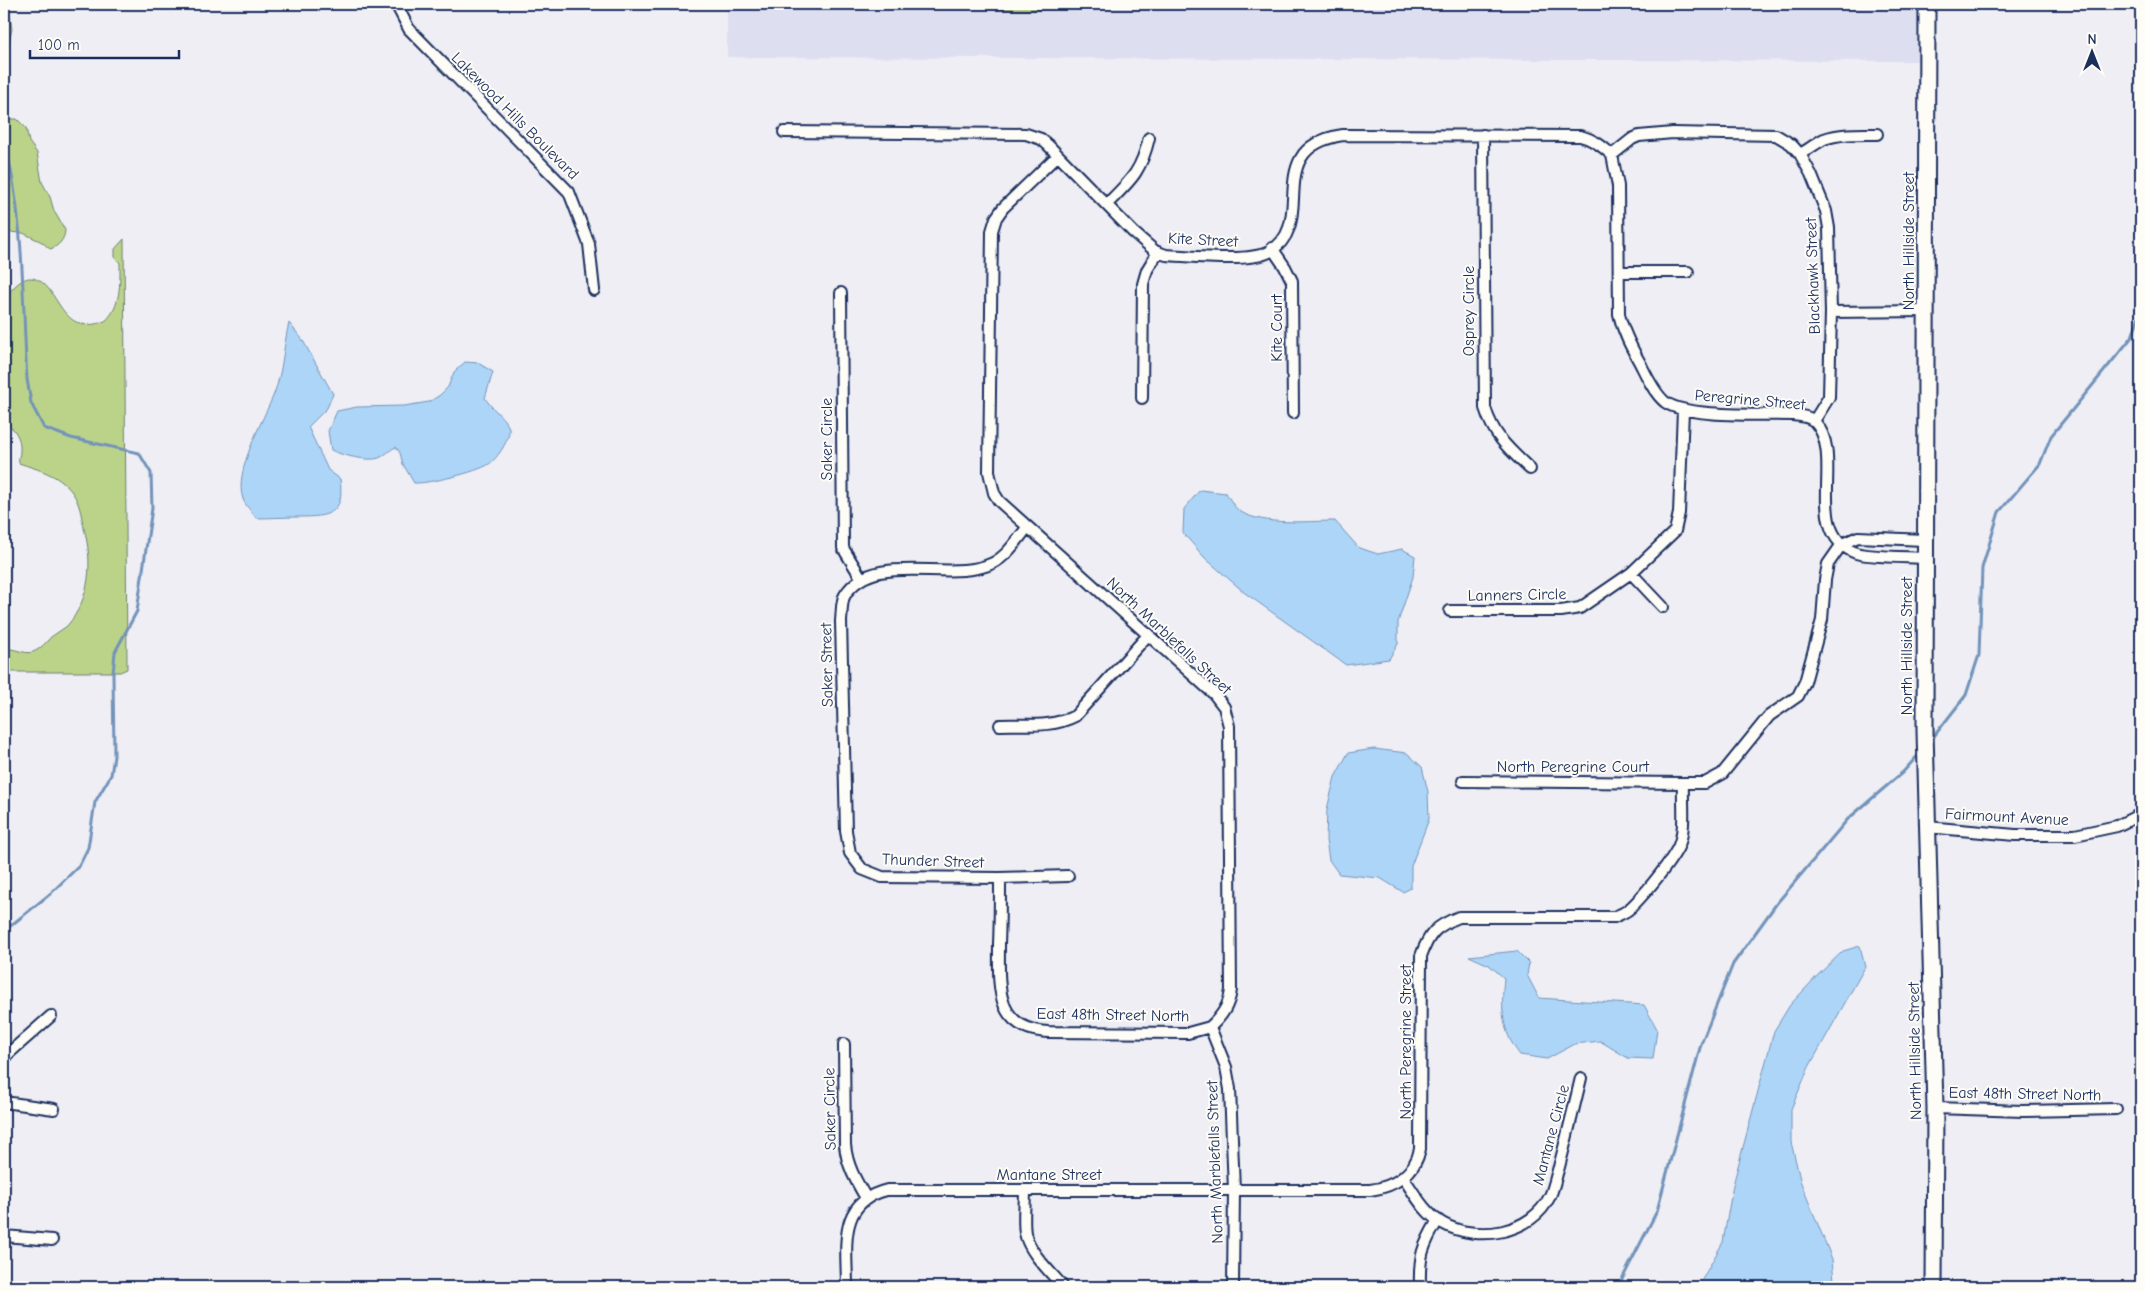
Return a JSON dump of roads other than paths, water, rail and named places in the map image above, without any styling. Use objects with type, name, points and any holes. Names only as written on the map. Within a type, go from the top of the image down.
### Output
[{"type":"main road","name":"North Hillside Street","points":[[1927,4],[1924,540],[1925,731],[1935,1108],[1934,1287]]},
{"type":"main road","points":[[1926,1287],[1934,1164]]},
{"type":"street","name":"Lakewood Hills Boulevard","points":[[396,4],[409,29],[569,192],[589,244],[594,290]]},
{"type":"street","name":"Kite Street","points":[[784,132],[1026,134],[1040,140],[1058,155],[1133,232],[1158,252],[1166,255],[1240,258],[1268,252],[1272,248]]},
{"type":"street","name":"Blackhawk Street","points":[[1612,155],[1632,139],[1639,136],[1673,133],[1776,135],[1791,144],[1800,154],[1811,174],[1826,211],[1828,228],[1831,312],[1829,397],[1814,421]]},
{"type":"street","points":[[1800,154],[1822,140],[1833,136],[1877,134]]},
{"type":"street","points":[[1272,248],[1279,242],[1289,225],[1296,166],[1303,151],[1327,137],[1343,135],[1580,136],[1590,138],[1612,155]]},
{"type":"street","name":"Osprey Circle","points":[[1483,136],[1485,408],[1490,424],[1500,441],[1530,469]]},
{"type":"street","points":[[1107,204],[1136,174],[1144,157],[1148,138]]},
{"type":"street","name":"North Marblefalls Street","points":[[1058,155],[1000,212],[993,224],[991,238],[989,472],[994,493],[999,501],[1027,528],[1149,634],[1220,700],[1229,722],[1231,990],[1225,1011],[1210,1028],[1224,1060],[1229,1080],[1234,1190],[1233,1287]]},
{"type":"street","name":"Peregrine Street","points":[[1612,155],[1618,186],[1619,314],[1627,339],[1650,381],[1664,401],[1683,410],[1793,415],[1806,417],[1814,421],[1825,438],[1828,519],[1832,533],[1842,544]]},
{"type":"street","name":"Kite Court","points":[[1272,248],[1285,267],[1292,282],[1293,413]]},
{"type":"street","points":[[1142,398],[1143,284],[1147,270],[1158,252]]},
{"type":"street","points":[[1619,272],[1688,272]]},
{"type":"street","name":"Saker Circle","points":[[841,293],[843,548],[862,579]]},
{"type":"street","points":[[1831,312],[1926,311]]},
{"type":"street","name":"Lanners Circle","points":[[1450,611],[1561,611],[1580,608],[1631,573],[1675,531],[1679,513],[1683,410]]},
{"type":"street","points":[[862,579],[877,572],[968,570],[982,567],[1003,556],[1027,528]]},
{"type":"street","points":[[1683,782],[1705,782],[1722,774],[1769,716],[1798,696],[1805,682],[1822,620],[1828,564],[1842,544],[1858,538],[1924,540]]},
{"type":"street","points":[[1842,544],[1856,554],[1925,558]]},
{"type":"street","points":[[1631,573],[1663,607]]},
{"type":"street","name":"Saker Street","points":[[844,758],[841,621],[844,596],[862,579]]},
{"type":"street","points":[[1000,725],[1053,724],[1075,716],[1149,634]]},
{"type":"street","name":"Thunder Street","points":[[844,758],[846,831],[850,853],[862,869],[882,877],[1000,878],[1068,876]]},
{"type":"street","name":"North Peregrine Court","points":[[1463,781],[1683,782]]},
{"type":"street","name":"North Peregrine Street","points":[[1403,1177],[1417,1161],[1420,1149],[1421,956],[1430,935],[1437,927],[1458,917],[1614,917],[1626,912],[1673,856],[1679,844],[1682,830],[1683,782]]},
{"type":"street","name":"Fairmount Avenue","points":[[1927,827],[2015,835],[2075,835],[2117,826],[2141,814]]},
{"type":"street","name":"East 48th Street North","points":[[1000,878],[1000,991],[1006,1010],[1019,1025],[1032,1030],[1048,1032],[1188,1033],[1210,1028]]},
{"type":"street","points":[[4,1060],[9,1053],[51,1016]]},
{"type":"street","name":"Saker Circle","points":[[844,1044],[845,1145],[847,1160],[853,1177],[866,1198]]},
{"type":"street","name":"Mantane Circle","points":[[1403,1177],[1426,1209],[1438,1220],[1459,1230],[1492,1233],[1510,1230],[1526,1222],[1550,1197],[1581,1078]]},
{"type":"street","points":[[4,1102],[54,1109]]},
{"type":"street","name":"East 48th Street North","points":[[1935,1108],[2023,1111],[2116,1109]]},
{"type":"street","name":"Mantane Street","points":[[866,1198],[887,1190],[1370,1190],[1386,1187],[1403,1177]]},
{"type":"street","points":[[1025,1190],[1025,1227],[1027,1238],[1038,1256],[1064,1287]]},
{"type":"street","points":[[848,1287],[847,1231],[852,1213],[866,1198]]},
{"type":"street","points":[[1420,1287],[1421,1250],[1438,1220]]},
{"type":"street","points":[[4,1236],[52,1240]]},
{"type":"water","points":[[289,323],[302,339],[333,394],[327,408],[308,427],[328,470],[340,479],[340,500],[333,511],[319,516],[256,518],[243,499],[241,488],[242,475],[251,446],[277,385]]},
{"type":"water","points":[[465,362],[478,363],[493,372],[485,398],[509,428],[508,437],[503,448],[489,464],[452,477],[430,482],[414,483],[396,447],[381,457],[374,459],[355,457],[331,450],[328,431],[337,411],[357,407],[404,406],[429,402],[448,387],[454,372]]},
{"type":"water","points":[[1200,490],[1226,493],[1241,512],[1262,519],[1287,522],[1335,521],[1359,548],[1378,554],[1402,549],[1415,556],[1413,577],[1398,622],[1398,644],[1389,659],[1346,665],[1245,593],[1205,558],[1183,533],[1184,509]]},
{"type":"water","points":[[1374,749],[1407,753],[1422,767],[1428,792],[1429,819],[1411,866],[1411,888],[1403,892],[1380,878],[1339,874],[1329,860],[1326,840],[1327,809],[1335,777],[1348,753]]},
{"type":"water","points":[[1860,946],[1865,967],[1809,1067],[1791,1109],[1791,1142],[1801,1183],[1832,1259],[1834,1281],[1822,1287],[1698,1287],[1723,1242],[1733,1185],[1774,1031],[1790,1005],[1819,974],[1843,951]]},
{"type":"water","points":[[1517,951],[1529,963],[1527,975],[1539,998],[1644,1005],[1657,1029],[1653,1059],[1628,1058],[1600,1041],[1575,1044],[1547,1059],[1520,1055],[1509,1037],[1504,1019],[1504,978],[1489,965],[1469,956]]},
{"type":"waterway","points":[[4,140],[16,199],[22,259],[27,379],[31,403],[44,428],[71,438],[139,453],[151,473],[152,508],[137,611],[115,652],[113,674],[114,756],[111,775],[95,802],[88,848],[79,866],[50,894],[4,931]]},
{"type":"waterway","points":[[1931,740],[1966,695],[1979,655],[1982,568],[1999,512],[2040,464],[2051,436],[2132,337],[2141,310]]},
{"type":"waterway","points":[[1618,1287],[1657,1211],[1701,1044],[1733,964],[1777,903],[1848,819],[1903,772],[1920,753]]}]
